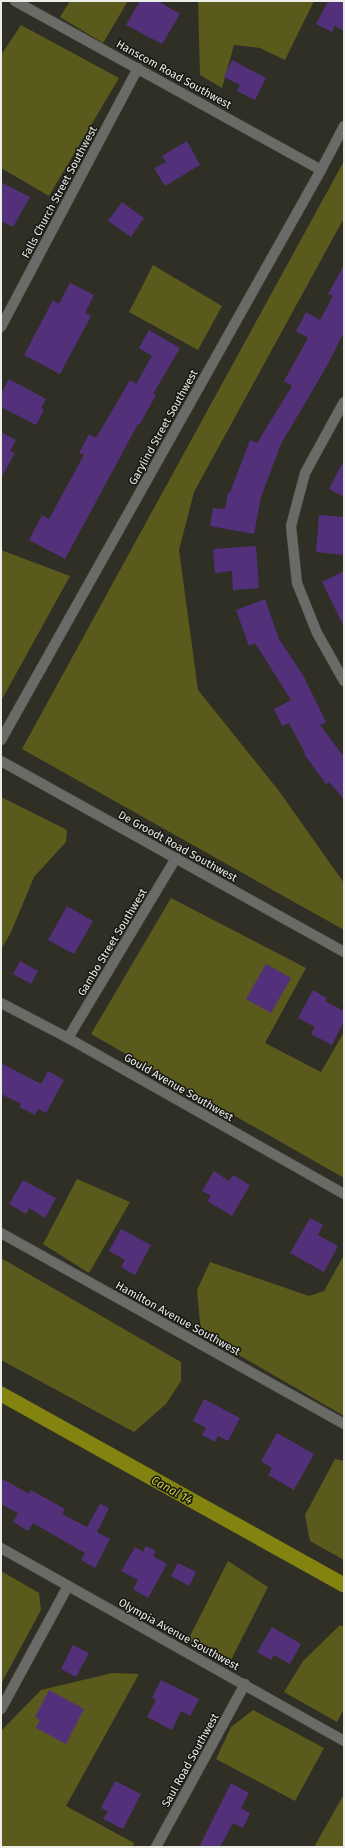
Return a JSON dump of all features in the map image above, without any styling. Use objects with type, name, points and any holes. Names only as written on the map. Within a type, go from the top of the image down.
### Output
[{"type":"street","name":"Hanscom Road Southwest","points":[[15,1],[321,170]]},
{"type":"street","name":"Falls Church Street Southwest","points":[[1,327],[138,68]]},
{"type":"street","name":"Garylind Street Southwest","points":[[1,740],[321,170],[344,126]]},
{"type":"street","points":[[344,402],[305,473],[292,526],[297,583],[317,633],[344,681]]},
{"type":"street","name":"De Groodt Road Southwest","points":[[1,761],[344,952]]},
{"type":"street","name":"Gambo Street Southwest","points":[[68,1038],[176,858]]},
{"type":"street","name":"Gould Avenue Southwest","points":[[1,1003],[68,1038],[344,1194]]},
{"type":"street","name":"Hamilton Avenue Southwest","points":[[1,1233],[344,1424]]},
{"type":"street","name":"Olympia Avenue Southwest","points":[[1,1548],[344,1741]]},
{"type":"street","points":[[1,1709],[68,1586]]},
{"type":"street","name":"Saul Road Southwest","points":[[156,1847],[245,1684]]},
{"type":"shaded area","points":[[70,1],[128,1],[103,43],[60,17]]},
{"type":"shaded area","points":[[198,1],[314,1],[285,60],[260,48],[234,45],[222,88],[200,75]]},
{"type":"shaded area","points":[[21,25],[119,78],[49,196],[1,168],[1,55]]},
{"type":"shaded area","points":[[344,161],[344,218],[194,492],[179,550],[198,690],[279,791],[344,883],[344,930],[22,749]]},
{"type":"shaded area","points":[[153,265],[222,306],[198,350],[129,312]]},
{"type":"shaded area","points":[[1,550],[70,576],[1,701]]},
{"type":"shaded area","points":[[1,797],[67,830],[66,842],[34,877],[11,932],[1,950]]},
{"type":"shaded area","points":[[171,898],[306,968],[265,1043],[321,1072],[344,1032],[344,1178],[91,1034]]},
{"type":"shaded area","points":[[77,1179],[130,1202],[89,1273],[43,1244]]},
{"type":"shaded area","points":[[344,1255],[344,1416],[201,1333],[197,1290],[210,1262],[309,1296],[324,1291]]},
{"type":"shaded area","points":[[1,1258],[181,1362],[181,1381],[166,1404],[134,1432],[1,1360]]},
{"type":"shaded area","points":[[335,1459],[344,1461],[344,1560],[310,1541],[305,1515]]},
{"type":"shaded area","points":[[228,1561],[268,1587],[229,1664],[188,1640]]},
{"type":"shaded area","points":[[1,1571],[39,1593],[41,1610],[1,1684]]},
{"type":"shaded area","points":[[340,1625],[344,1627],[344,1709],[337,1722],[284,1692],[303,1661]]},
{"type":"shaded area","points":[[112,1673],[139,1674],[66,1806],[134,1843],[133,1847],[1,1847],[1,1731],[41,1690]]},
{"type":"shaded area","points":[[253,1710],[324,1748],[295,1801],[216,1759],[231,1727]]},
{"type":"shaded area","points":[[344,1794],[344,1847],[314,1847]]},
{"type":"building","points":[[140,1],[158,1],[180,14],[162,44],[126,25]]},
{"type":"building","points":[[328,1],[344,1],[344,31],[335,26],[332,32],[316,24]]},
{"type":"building","points":[[232,60],[266,78],[255,100],[237,91],[240,85],[224,77]]},
{"type":"building","points":[[187,141],[200,165],[165,186],[154,168],[166,162],[162,156]]},
{"type":"building","points":[[1,182],[30,197],[13,227],[1,221]]},
{"type":"building","points":[[122,202],[144,218],[131,237],[108,221]]},
{"type":"building","points":[[344,265],[344,332],[328,364],[281,444],[261,497],[254,534],[210,526],[213,508],[225,509],[228,493],[230,493],[250,440],[257,443],[292,386],[284,381],[308,338],[296,331],[306,312],[320,320],[333,296],[328,294]]},
{"type":"building","points":[[70,283],[94,295],[85,313],[91,316],[60,374],[24,355],[53,300],[59,304]]},
{"type":"building","points":[[149,330],[180,348],[153,394],[156,395],[140,424],[138,424],[65,559],[29,540],[42,515],[49,519],[84,455],[79,453],[89,434],[96,438],[130,380],[136,384],[152,356],[139,348]]},
{"type":"building","points":[[9,379],[46,399],[41,408],[44,410],[36,425],[1,407],[1,394]]},
{"type":"building","points":[[1,432],[16,440],[10,451],[15,453],[1,478]]},
{"type":"building","points":[[344,460],[344,497],[329,489]]},
{"type":"building","points":[[319,515],[344,517],[344,555],[316,552]]},
{"type":"building","points":[[256,546],[259,588],[233,590],[232,571],[215,573],[213,549]]},
{"type":"building","points":[[344,571],[344,627],[322,582]]},
{"type":"building","points":[[265,599],[279,639],[304,677],[326,722],[320,725],[344,757],[344,799],[329,782],[326,784],[304,754],[305,753],[289,723],[282,726],[274,709],[291,700],[255,643],[249,646],[236,610]]},
{"type":"building","points":[[67,906],[93,921],[74,954],[48,940]]},
{"type":"building","points":[[20,961],[38,971],[31,984],[13,974]]},
{"type":"building","points":[[266,964],[291,978],[271,1013],[246,999]]},
{"type":"building","points":[[313,990],[327,998],[325,1001],[344,1011],[344,1021],[332,1045],[311,1034],[315,1027],[298,1018]]},
{"type":"building","points":[[1,1063],[41,1084],[48,1071],[64,1080],[46,1113],[38,1109],[35,1115],[19,1107],[21,1104],[1,1094]]},
{"type":"building","points":[[214,1171],[229,1181],[233,1175],[250,1185],[232,1216],[207,1201],[211,1196],[202,1191]]},
{"type":"building","points":[[23,1180],[56,1198],[45,1218],[29,1208],[26,1214],[9,1204]]},
{"type":"building","points":[[310,1218],[323,1225],[318,1235],[338,1246],[324,1272],[290,1253]]},
{"type":"building","points":[[121,1229],[151,1245],[135,1275],[121,1267],[125,1260],[109,1251]]},
{"type":"building","points":[[204,1399],[240,1418],[228,1441],[218,1436],[215,1442],[202,1435],[206,1428],[193,1421]]},
{"type":"building","points":[[277,1433],[314,1454],[294,1490],[268,1475],[272,1468],[261,1461]]},
{"type":"building","points":[[1,1478],[29,1494],[31,1490],[65,1509],[62,1514],[87,1527],[100,1504],[109,1508],[97,1532],[110,1539],[95,1568],[81,1560],[85,1553],[33,1523],[28,1531],[13,1522],[18,1513],[1,1504]]},
{"type":"building","points":[[146,1546],[156,1551],[153,1556],[167,1564],[148,1598],[133,1589],[138,1580],[121,1571],[135,1547],[143,1552]]},
{"type":"building","points":[[178,1563],[196,1572],[189,1586],[171,1576]]},
{"type":"building","points":[[272,1627],[301,1644],[290,1664],[274,1655],[271,1660],[257,1652]]},
{"type":"building","points":[[73,1645],[89,1653],[76,1677],[61,1669]]},
{"type":"building","points":[[161,1680],[199,1699],[190,1716],[181,1711],[172,1730],[147,1717],[156,1700],[152,1698]]},
{"type":"building","points":[[49,1690],[84,1709],[66,1744],[36,1728],[40,1720],[35,1717]]},
{"type":"building","points":[[115,1781],[141,1794],[123,1829],[103,1819],[108,1811],[101,1808]]},
{"type":"building","points":[[231,1783],[249,1793],[241,1808],[250,1813],[243,1828],[233,1823],[220,1847],[199,1847]]},
{"type":"waterway","name":"Canal 14","points":[[1,1394],[344,1585]]}]
